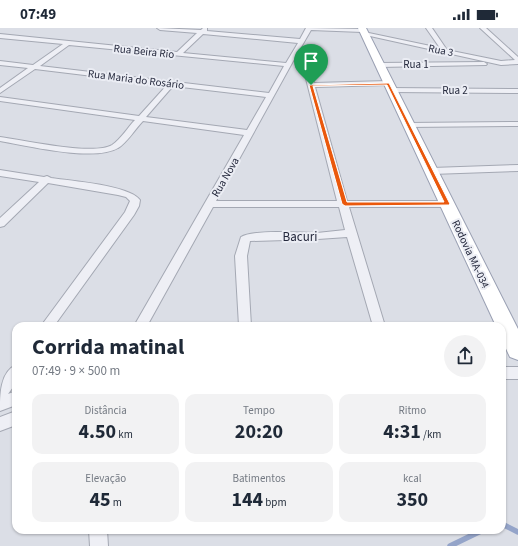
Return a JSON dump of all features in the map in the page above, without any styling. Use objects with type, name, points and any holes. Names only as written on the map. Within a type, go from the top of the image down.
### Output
[{"type":"main road","name":"Rodovia MA-034","points":[[363,31],[504,322]]},
{"type":"main road","name":"Rodovia MA-034","points":[[506,326],[518,351]]},
{"type":"street","points":[[160,28],[204,30],[299,45],[378,322]]},
{"type":"street","name":"Rua 3","points":[[309,28],[363,31],[501,63],[518,61]]},
{"type":"street","name":"Rua Nova","points":[[142,322],[309,28]]},
{"type":"street","points":[[429,28],[445,51]]},
{"type":"street","name":"Rua 3","points":[[483,28],[518,61]]},
{"type":"street","points":[[178,54],[204,30]]},
{"type":"street","name":"Rua Beira Rio","points":[[0,36],[289,65]]},
{"type":"street","points":[[0,91],[68,43]]},
{"type":"street","name":"Rua Maria do Rosário","points":[[0,63],[271,95]]},
{"type":"street","name":"Rua 1","points":[[379,65],[501,63]]},
{"type":"street","points":[[0,139],[87,152],[103,152],[116,146],[171,84]]},
{"type":"street","name":"Rua 2","points":[[311,85],[518,91]]},
{"type":"street","points":[[0,99],[250,133]]},
{"type":"street","points":[[408,125],[518,124]]},
{"type":"street","points":[[432,171],[518,168]]},
{"type":"street","points":[[0,173],[47,179],[120,192],[129,195],[135,200],[134,206],[130,213],[49,322]]},
{"type":"street","points":[[0,224],[47,179]]},
{"type":"street","points":[[209,204],[447,204]]},
{"type":"street","name":"Bacuri","points":[[244,322],[242,252],[244,241],[248,237],[318,236],[352,233]]},
{"type":"street","points":[[506,373],[518,373]]},
{"type":"street","points":[[0,394],[12,377]]},
{"type":"street","points":[[0,404],[12,400]]},
{"type":"street","points":[[0,424],[12,420]]},
{"type":"street","points":[[98,534],[99,546]]},
{"type":"waterway","points":[[506,526],[518,532]]},
{"type":"waterway","points":[[450,546],[475,534]]},
{"type":"route","points":[[388,83],[447,204],[345,204],[311,85],[388,83]]}]
